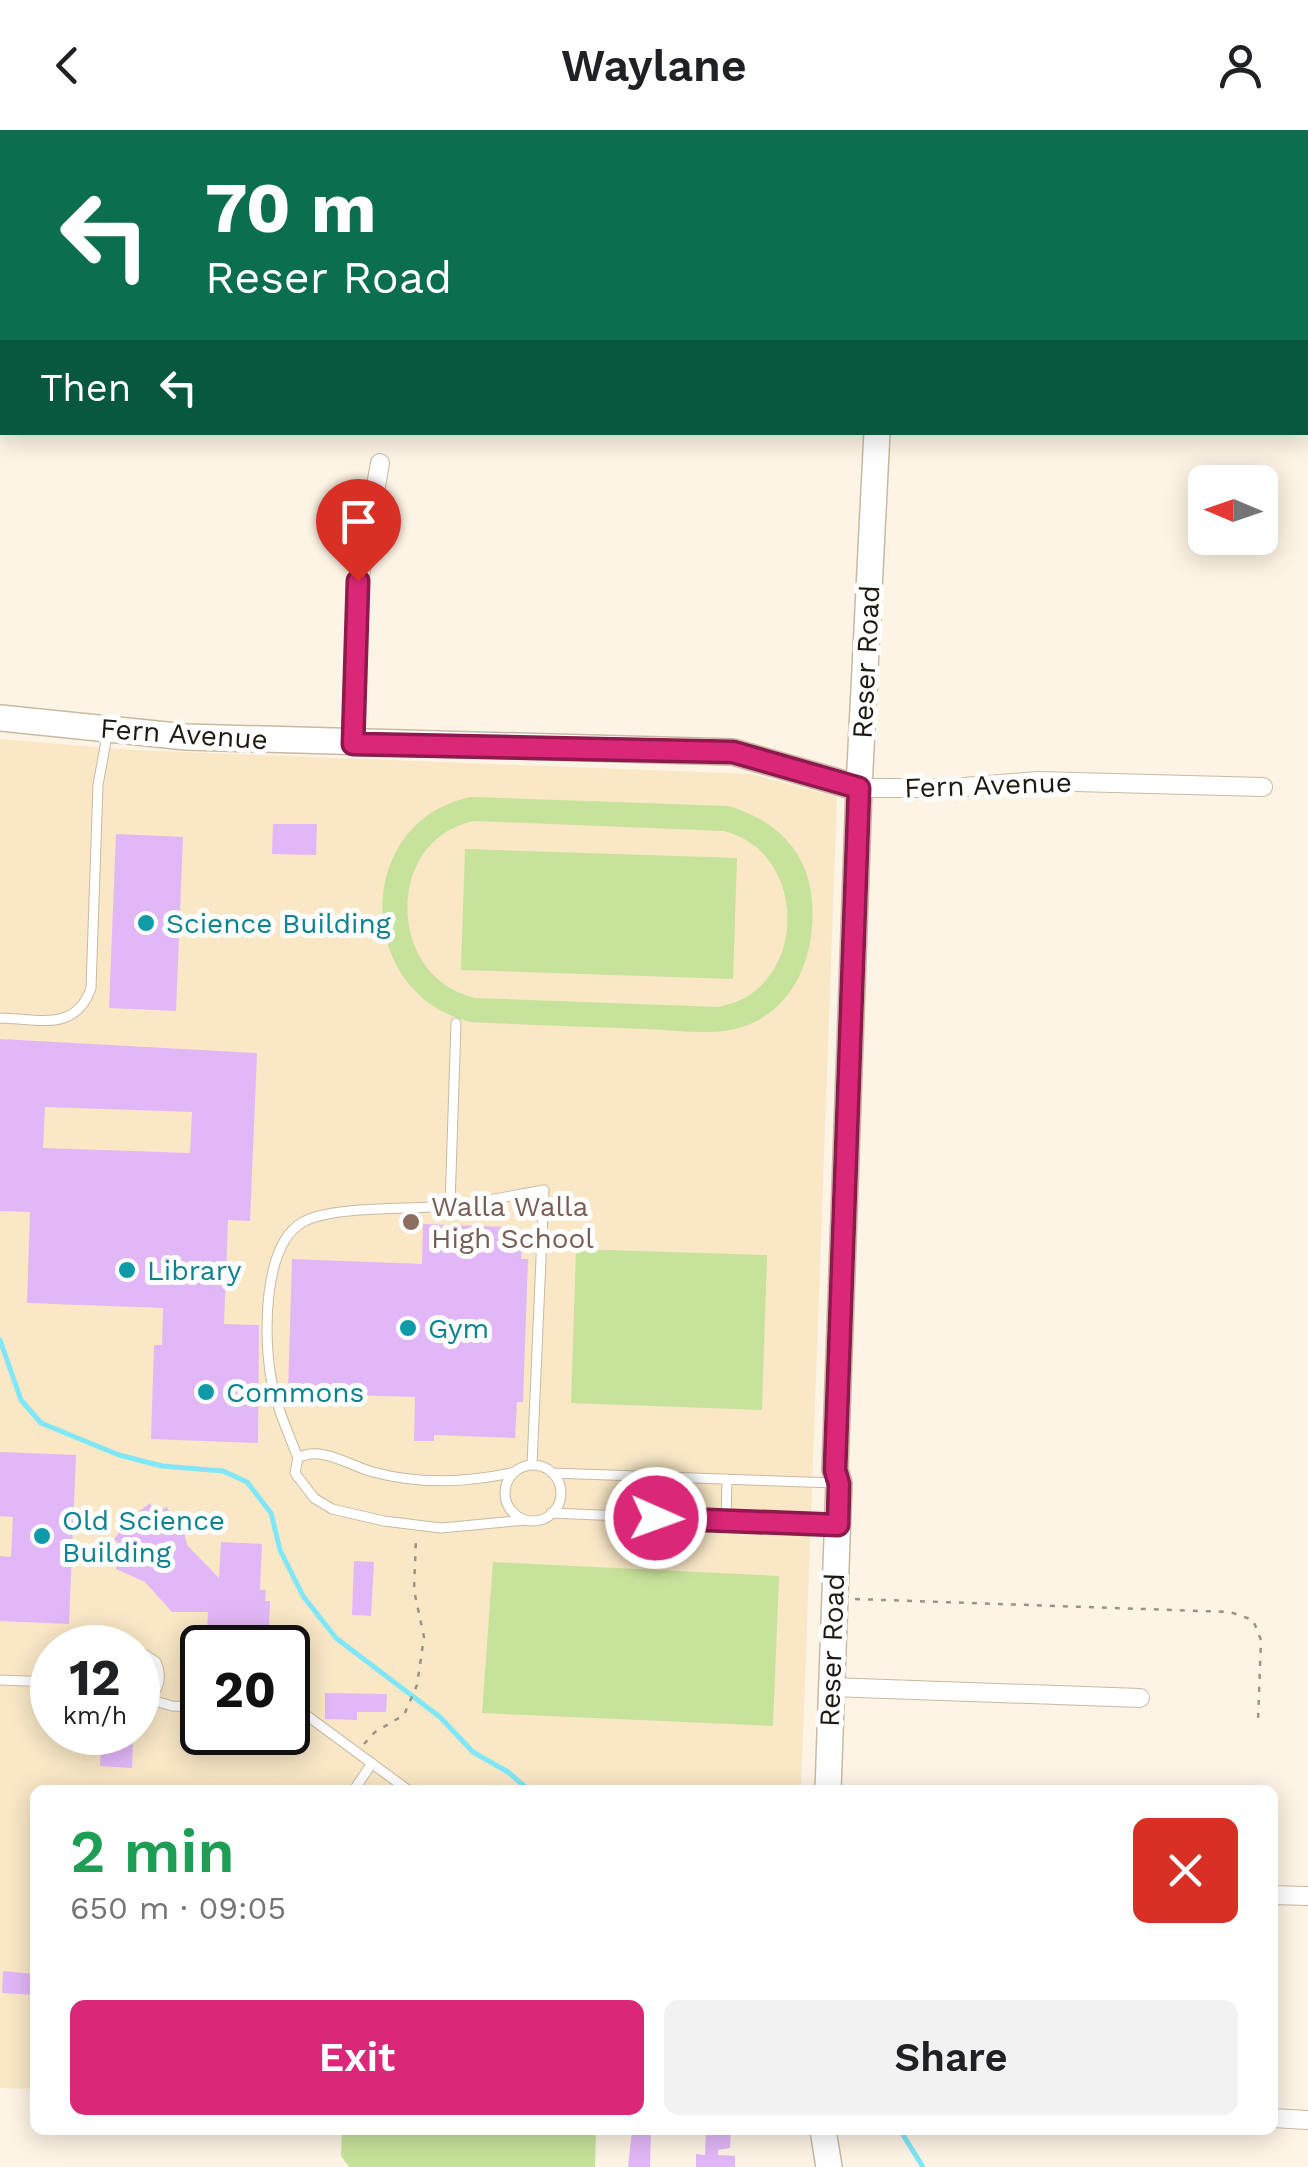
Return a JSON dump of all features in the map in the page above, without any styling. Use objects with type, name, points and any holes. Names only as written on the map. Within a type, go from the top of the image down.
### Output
[{"type":"main road","name":"Reser Road","points":[[828,1785],[859,788],[877,435]]},
{"type":"main road","name":"Fern Avenue","points":[[0,718],[108,730],[353,744],[733,752],[859,788]]},
{"type":"main road","points":[[824,2135],[829,2167]]},
{"type":"street","points":[[353,744],[358,581],[380,463]]},
{"type":"street","name":"Fern Avenue","points":[[859,788],[952,788],[1038,781],[1262,787]]},
{"type":"street","points":[[831,1687],[1140,1698]]},
{"type":"street","points":[[1278,1895],[1308,1896]]},
{"type":"street","points":[[1278,2118],[1308,2120]]},
{"type":"lane","points":[[0,1018],[56,1020],[73,1016],[85,1005],[91,988],[98,786],[108,730]]},
{"type":"lane","points":[[450,1205],[456,1023]]},
{"type":"lane","points":[[532,1465],[544,1190],[450,1205],[400,1206],[312,1218],[288,1233],[281,1242],[272,1278],[268,1359],[276,1400],[298,1458],[295,1473],[314,1498],[332,1509],[416,1526],[469,1528],[541,1519],[551,1513],[560,1496],[558,1481],[552,1473]]},
{"type":"lane","points":[[298,1458],[316,1453],[370,1471],[426,1481],[464,1481],[532,1465],[552,1473],[839,1484]]},
{"type":"lane","points":[[515,1472],[507,1482],[505,1498],[512,1512],[526,1520]]},
{"type":"lane","points":[[726,1520],[727,1479]]},
{"type":"lane","points":[[551,1513],[838,1525]]},
{"type":"lane","points":[[0,1680],[30,1681]]},
{"type":"lane","points":[[310,1718],[401,1785]]},
{"type":"lane","points":[[357,1785],[372,1764]]},
{"type":"path","points":[[357,1752],[375,1732],[404,1715],[417,1685],[424,1638],[414,1590],[416,1526]]},
{"type":"path","points":[[833,1599],[1230,1612],[1253,1620],[1261,1640],[1258,1721]]},
{"type":"shaded area","name":"Walla Walla High School","points":[[0,739],[133,750],[751,774],[837,797],[801,1785],[30,1785],[30,2089],[0,2088]]},
{"type":"green space","points":[[471,797],[728,806],[743,811],[781,835],[806,872],[812,929],[802,969],[793,987],[764,1016],[745,1026],[721,1031],[471,1022],[433,1006],[405,979],[388,945],[382,908],[388,872],[404,838],[432,812]],"holes":[[[474,821],[724,831],[752,844],[772,866],[784,892],[787,921],[783,950],[770,976],[748,996],[719,1007],[475,998],[446,985],[425,964],[412,938],[407,909],[411,880],[424,853],[445,833]]]},
{"type":"green space","points":[[465,849],[737,858],[733,979],[461,970]]},
{"type":"green space","points":[[576,1249],[767,1255],[762,1410],[571,1403]]},
{"type":"green space","points":[[493,1562],[779,1576],[773,1726],[482,1713]]},
{"type":"green space","points":[[342,2135],[596,2135],[595,2167],[349,2167],[341,2156]]},
{"type":"building","points":[[273,824],[317,824],[316,855],[272,854]]},
{"type":"building","name":"Science Building","points":[[116,834],[183,837],[176,1011],[109,1008]]},
{"type":"building","points":[[0,1039],[257,1053],[250,1221],[228,1220],[224,1324],[259,1325],[258,1443],[151,1439],[154,1345],[162,1345],[163,1308],[27,1303],[30,1212],[0,1211]],"holes":[[[45,1107],[192,1112],[190,1153],[43,1148]]]},
{"type":"building","name":"Gym","points":[[423,1224],[506,1227],[505,1242],[522,1242],[521,1259],[528,1259],[523,1402],[517,1402],[515,1438],[434,1435],[434,1441],[414,1441],[415,1397],[288,1393],[292,1259],[422,1264]]},
{"type":"building","name":"Old Science Building","points":[[0,1452],[76,1455],[69,1624],[0,1621],[0,1556],[11,1557],[13,1517],[0,1516]]},
{"type":"building","points":[[150,1503],[154,1513],[167,1507],[171,1515],[179,1511],[187,1545],[219,1578],[221,1542],[262,1544],[260,1590],[266,1590],[265,1601],[270,1601],[269,1625],[207,1625],[208,1612],[172,1612],[145,1582],[116,1569],[120,1559],[114,1555],[119,1544],[114,1539]]},
{"type":"building","points":[[354,1561],[374,1562],[371,1616],[352,1615]]},
{"type":"building","points":[[325,1693],[387,1694],[386,1712],[357,1712],[357,1720],[325,1719]]},
{"type":"building","points":[[100,1755],[132,1755],[132,1768],[100,1766]]},
{"type":"building","points":[[3,1971],[30,1974],[30,1995],[2,1993]]},
{"type":"building","points":[[631,2135],[651,2135],[650,2167],[628,2167]]},
{"type":"building","points":[[706,2135],[731,2135],[730,2148],[718,2150],[718,2155],[735,2156],[735,2167],[696,2167],[696,2154],[705,2155]]},
{"type":"waterway","points":[[0,1340],[21,1400],[41,1423],[119,1455],[162,1466],[223,1471],[247,1482],[271,1513],[280,1550],[303,1596],[336,1638],[440,1717],[473,1752],[523,1785]]},
{"type":"waterway","points":[[903,2135],[923,2167]]},
{"type":"place","name":"Science Building","points":[[146,923]]},
{"type":"place","name":"Walla Walla High School","points":[[411,1222]]},
{"type":"place","name":"Library","points":[[127,1270]]},
{"type":"place","name":"Gym","points":[[408,1328]]},
{"type":"place","name":"Commons","points":[[206,1392]]},
{"type":"place","name":"Old Science Building","points":[[42,1536]]},
{"type":"route","points":[[358,581],[353,744],[733,752],[859,788],[835,1470],[839,1484],[838,1525],[656,1518]]}]
